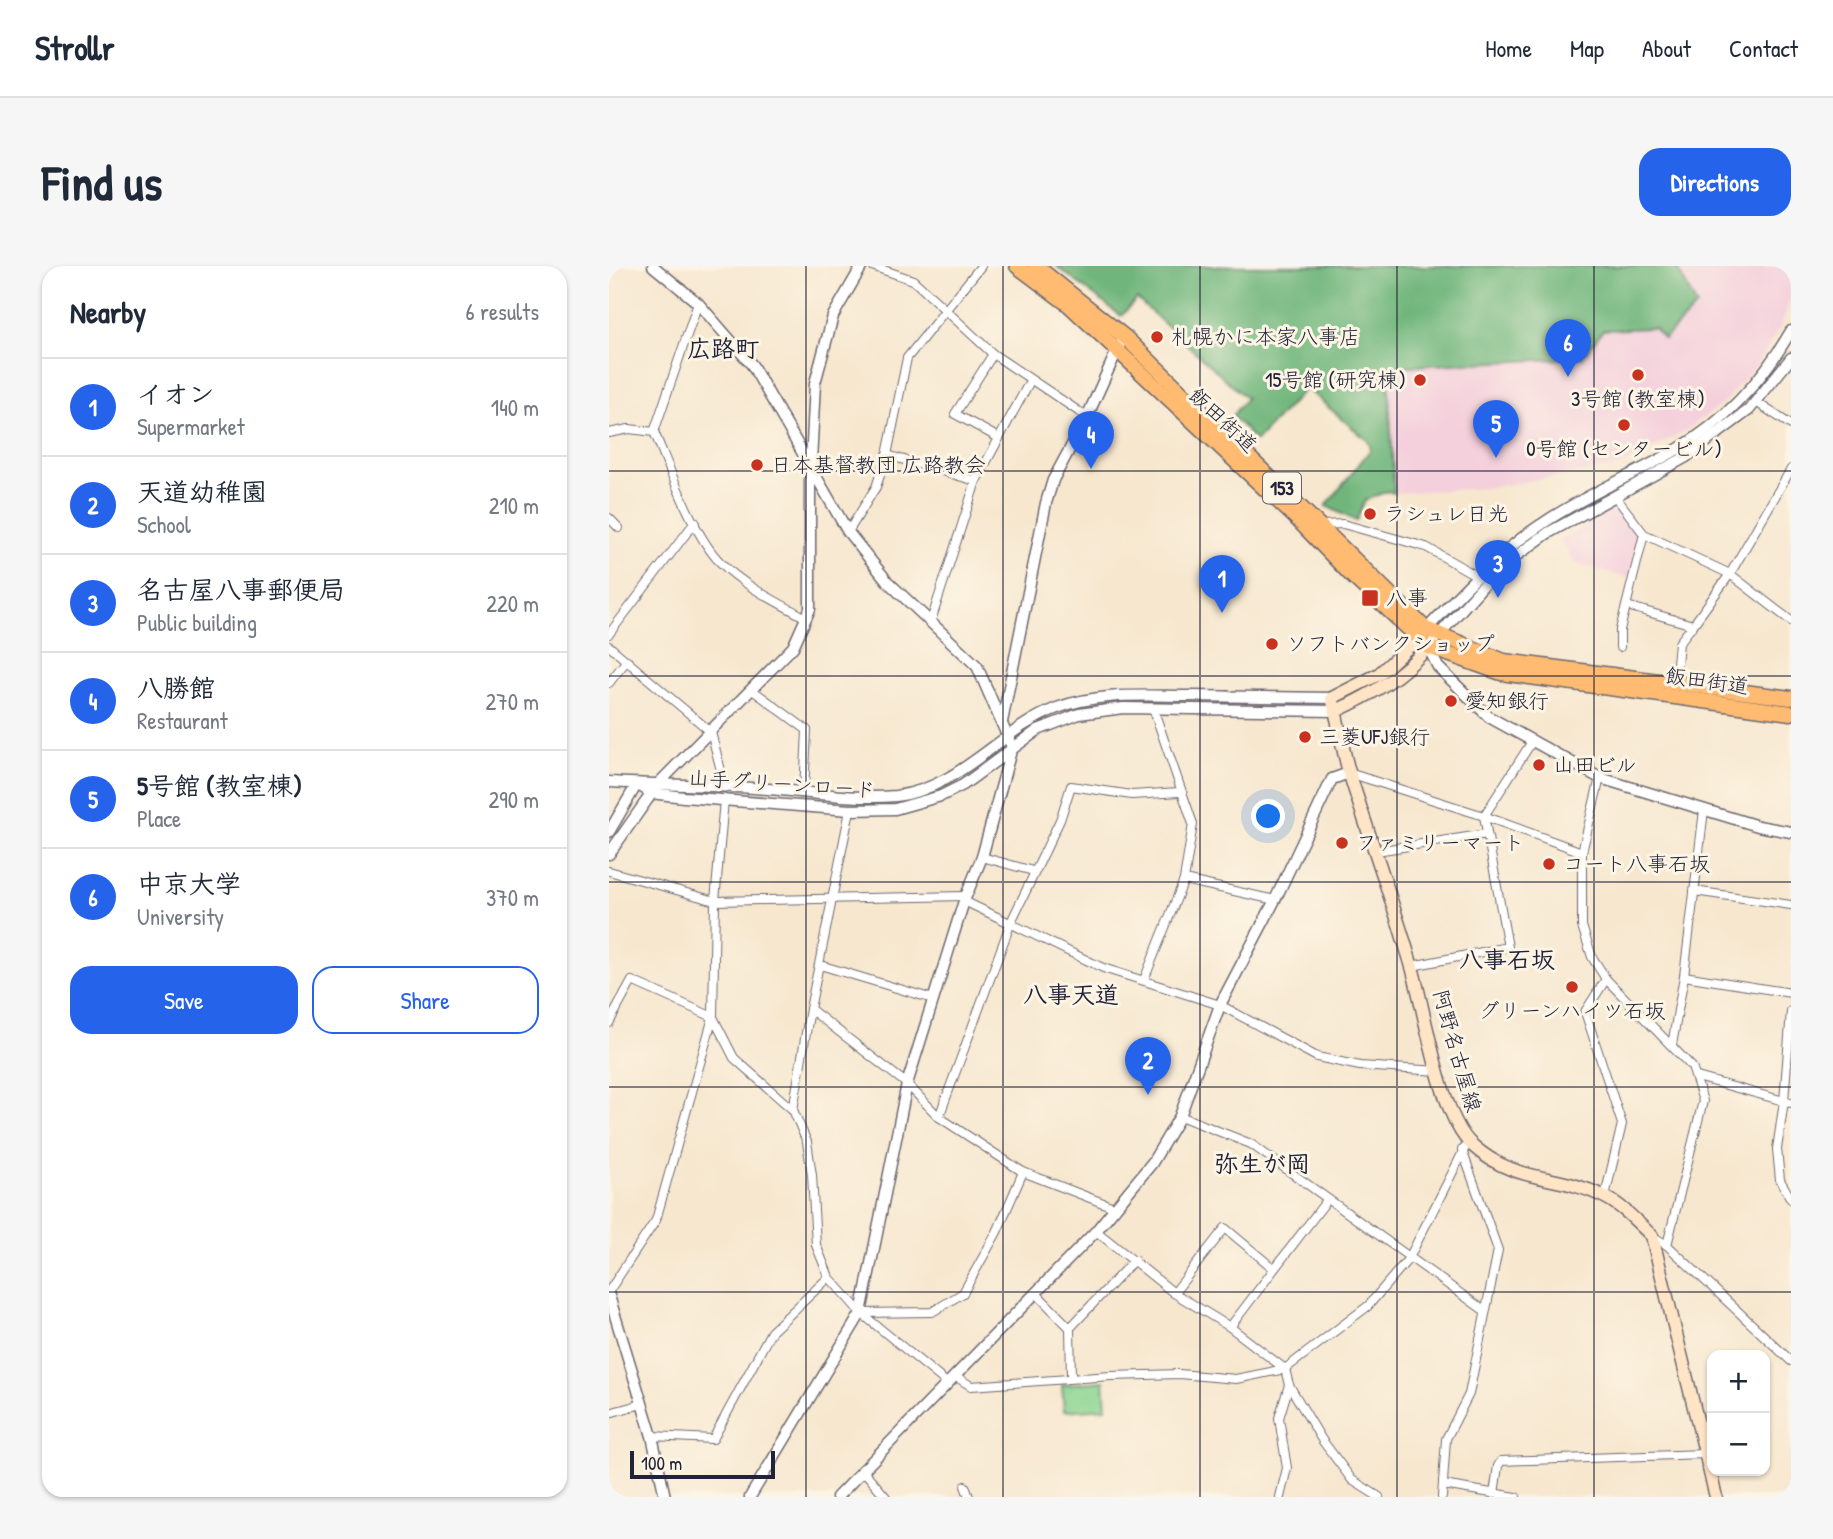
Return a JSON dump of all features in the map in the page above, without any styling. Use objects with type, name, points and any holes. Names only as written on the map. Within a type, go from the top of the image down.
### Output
[{"type":"highway","name":"飯田街道","points":[[1017,266],[1121,344],[1296,518],[1428,638],[1501,673],[1791,708]]},
{"type":"highway","name":"飯田街道","points":[[1036,266],[1322,526],[1428,638],[1504,661],[1675,684],[1791,708]]},
{"type":"main road","points":[[1334,704],[1380,690],[1408,670],[1428,638]]},
{"type":"main road","name":"阿野名古屋線","points":[[1334,704],[1349,773],[1412,966],[1451,1113],[1465,1147],[1519,1175],[1573,1185],[1605,1196],[1652,1236]]},
{"type":"main road","points":[[1652,1236],[1716,1497]]},
{"type":"street","points":[[653,266],[698,303],[752,365],[848,532],[888,582],[977,666],[1012,747],[982,857],[965,899],[907,1084],[861,1313],[750,1497]]},
{"type":"street","points":[[609,854],[659,783],[793,647],[810,609],[811,465],[815,383],[832,316],[862,266]]},
{"type":"street","points":[[872,266],[913,280],[944,312],[993,354],[1087,417]]},
{"type":"street","points":[[848,532],[876,487],[887,455],[907,358],[981,266]]},
{"type":"street","points":[[698,303],[654,432],[695,522],[718,560],[750,587],[806,618]]},
{"type":"street","points":[[1428,638],[1492,560],[1543,523],[1680,448],[1720,418],[1755,386],[1791,331]]},
{"type":"street","points":[[1002,722],[1045,503],[1053,480],[1087,417],[1121,344]]},
{"type":"street","points":[[993,354],[955,414],[997,437]]},
{"type":"street","points":[[1428,638],[1498,569],[1548,533],[1685,457],[1756,402],[1791,358]]},
{"type":"street","points":[[931,621],[976,481],[997,437],[1030,381]]},
{"type":"street","points":[[1756,402],[1791,425]]},
{"type":"street","points":[[609,433],[629,429],[654,432]]},
{"type":"street","points":[[887,455],[976,481]]},
{"type":"street","points":[[1675,684],[1679,643],[1730,574],[1791,469]]},
{"type":"street","points":[[1615,496],[1644,534],[1730,574],[1791,621]]},
{"type":"street","points":[[609,518],[619,528]]},
{"type":"street","points":[[609,634],[695,522]]},
{"type":"street","points":[[1322,526],[1343,524],[1426,547],[1477,576]]},
{"type":"street","points":[[1620,647],[1620,630],[1644,534]]},
{"type":"street","points":[[1627,606],[1693,625]]},
{"type":"street","points":[[1428,638],[1439,667],[1489,717],[1600,778],[1704,810],[1791,832]]},
{"type":"street","points":[[609,646],[711,732],[725,786]]},
{"type":"street","points":[[609,683],[627,660]]},
{"type":"street","points":[[751,689],[807,730],[804,792]]},
{"type":"street","name":"山手グリーンロード","points":[[609,782],[725,786],[859,797],[916,792],[957,776],[1007,735],[1057,708],[1107,696],[1334,704]]},
{"type":"street","name":"山手グリーンロード","points":[[651,793],[850,810],[895,809],[941,796],[991,767],[1012,747],[1038,730],[1079,714],[1102,709],[1334,704]]},
{"type":"street","points":[[1144,980],[1184,880],[1193,824],[1153,708]]},
{"type":"street","points":[[1412,966],[1508,947],[1484,816],[1532,740]]},
{"type":"street","points":[[838,1497],[862,1469],[1096,1231],[1152,1163],[1180,1116],[1220,1005],[1275,900],[1332,779],[1349,773],[1484,816],[1582,852]]},
{"type":"street","points":[[1600,778],[1582,852],[1582,926],[1592,957],[1605,978],[1672,1045],[1697,1077],[1703,1101],[1667,1245]]},
{"type":"street","points":[[609,832],[637,784],[651,793]]},
{"type":"street","points":[[939,1117],[1011,922],[1033,871],[1060,820],[1071,786],[1132,795],[1180,792]]},
{"type":"street","points":[[609,1291],[656,1220],[713,1017],[715,901],[724,800]]},
{"type":"street","points":[[793,1110],[810,1009],[850,810]]},
{"type":"street","points":[[1672,1045],[1684,976],[1704,810]]},
{"type":"street","points":[[1376,851],[1487,834]]},
{"type":"street","points":[[982,857],[1033,871]]},
{"type":"street","points":[[609,871],[715,901],[965,899],[1103,968],[1220,1005],[1317,1057],[1360,1066],[1439,1071]]},
{"type":"street","points":[[1184,880],[1275,900]]},
{"type":"street","points":[[1694,891],[1791,905]]},
{"type":"street","points":[[820,965],[933,999]]},
{"type":"street","points":[[1684,976],[1791,993]]},
{"type":"street","points":[[1605,978],[1585,1012],[1622,1124],[1605,1196]]},
{"type":"street","points":[[609,1023],[632,981],[713,1017],[734,1058],[793,1110],[807,1142],[812,1175],[816,1245],[829,1277],[861,1313],[952,1380],[971,1386],[1071,1377],[1179,1374],[1236,1379],[1285,1369],[1368,1306],[1409,1258],[1465,1147]]},
{"type":"street","points":[[810,1009],[907,1084],[939,1117],[1023,1172],[1116,1208]]},
{"type":"street","points":[[1791,1011],[1788,1102],[1777,1149],[1780,1180],[1791,1199]]},
{"type":"street","points":[[1697,1077],[1788,1102]]},
{"type":"street","points":[[1180,1116],[1251,1144],[1485,1311]]},
{"type":"street","points":[[1442,1497],[1446,1439],[1469,1394],[1498,1250],[1465,1147]]},
{"type":"street","points":[[861,1313],[932,1312],[963,1293],[997,1232],[1023,1172]]},
{"type":"street","points":[[1230,1327],[1327,1200]]},
{"type":"street","points":[[1174,1293],[1226,1228],[1273,1268]]},
{"type":"street","points":[[1096,1231],[1174,1293],[1230,1327],[1285,1369],[1289,1385],[1322,1440],[1352,1480],[1379,1497]]},
{"type":"street","points":[[1652,1236],[1667,1245],[1791,1361]]},
{"type":"street","points":[[1070,1328],[1134,1261]]},
{"type":"street","points":[[652,1436],[713,1439],[771,1332],[829,1277]]},
{"type":"street","points":[[1036,1293],[1070,1328],[1071,1377]]},
{"type":"street","points":[[609,1296],[652,1436],[665,1497]]},
{"type":"street","points":[[1280,1497],[1287,1468],[1279,1418],[1289,1385]]},
{"type":"street","points":[[609,1413],[642,1405]]},
{"type":"street","points":[[1495,1494],[1497,1466],[1501,1461],[1705,1454]]},
{"type":"street","points":[[862,1469],[886,1497]]},
{"type":"street","points":[[1443,1485],[1516,1497]]},
{"type":"street","points":[[965,1486],[969,1497]]},
{"type":"shaded area","points":[[1676,266],[1791,266],[1791,296],[1782,324],[1758,363],[1723,403],[1684,432],[1617,467],[1485,488],[1394,493],[1388,367],[1582,358],[1603,330],[1655,328],[1697,306]]},
{"type":"shaded area","points":[[1616,508],[1640,535],[1628,578],[1574,563],[1560,540]]},
{"type":"green space","points":[[1056,266],[1676,266],[1697,306],[1664,339],[1654,328],[1603,330],[1582,358],[1388,367],[1394,493],[1388,491],[1365,500],[1356,521],[1326,506],[1371,449],[1368,441],[1306,388],[1256,441],[1232,416],[1246,398],[1137,299],[1121,316]]},
{"type":"green space","points":[[1104,1381],[1106,1408],[1064,1411],[1062,1385]]},
{"type":"place","name":"札幌かに本家八事店","points":[[1157,337]]},
{"type":"place","name":"3号館 (教室棟)","points":[[1638,375]]},
{"type":"place","name":"中京大学","points":[[1568,377]]},
{"type":"place","name":"15号館 (研究棟)","points":[[1420,380]]},
{"type":"place","name":"0号館 (センタービル)","points":[[1624,425]]},
{"type":"place","name":"5号館 (教室棟)","points":[[1496,458]]},
{"type":"place","name":"日本基督教団 広路教会","points":[[757,465]]},
{"type":"place","name":"八勝館","points":[[1091,469]]},
{"type":"place","name":"ラシュレ日光","points":[[1370,514]]},
{"type":"place","name":"八事","points":[[1370,598]]},
{"type":"place","name":"名古屋八事郵便局","points":[[1498,598]]},
{"type":"place","name":"イオン","points":[[1222,613]]},
{"type":"place","name":"ソフトバンクショップ","points":[[1272,644]]},
{"type":"place","name":"愛知銀行","points":[[1451,701]]},
{"type":"place","name":"三菱UFJ銀行","points":[[1305,737]]},
{"type":"place","name":"山田ビル","points":[[1539,765]]},
{"type":"place","name":"ファミリーマート","points":[[1342,843]]},
{"type":"place","name":"コート八事石坂","points":[[1549,864]]},
{"type":"place","name":"グリーンハイツ石坂","points":[[1572,987]]},
{"type":"place","name":"天道幼稚園","points":[[1148,1095]]},
{"type":"district","name":"広路町","points":[[723,349]]},
{"type":"district","name":"八事石坂","points":[[1507,960]]},
{"type":"district","name":"八事天道","points":[[1071,995]]},
{"type":"district","name":"弥生が岡","points":[[1262,1164]]}]
